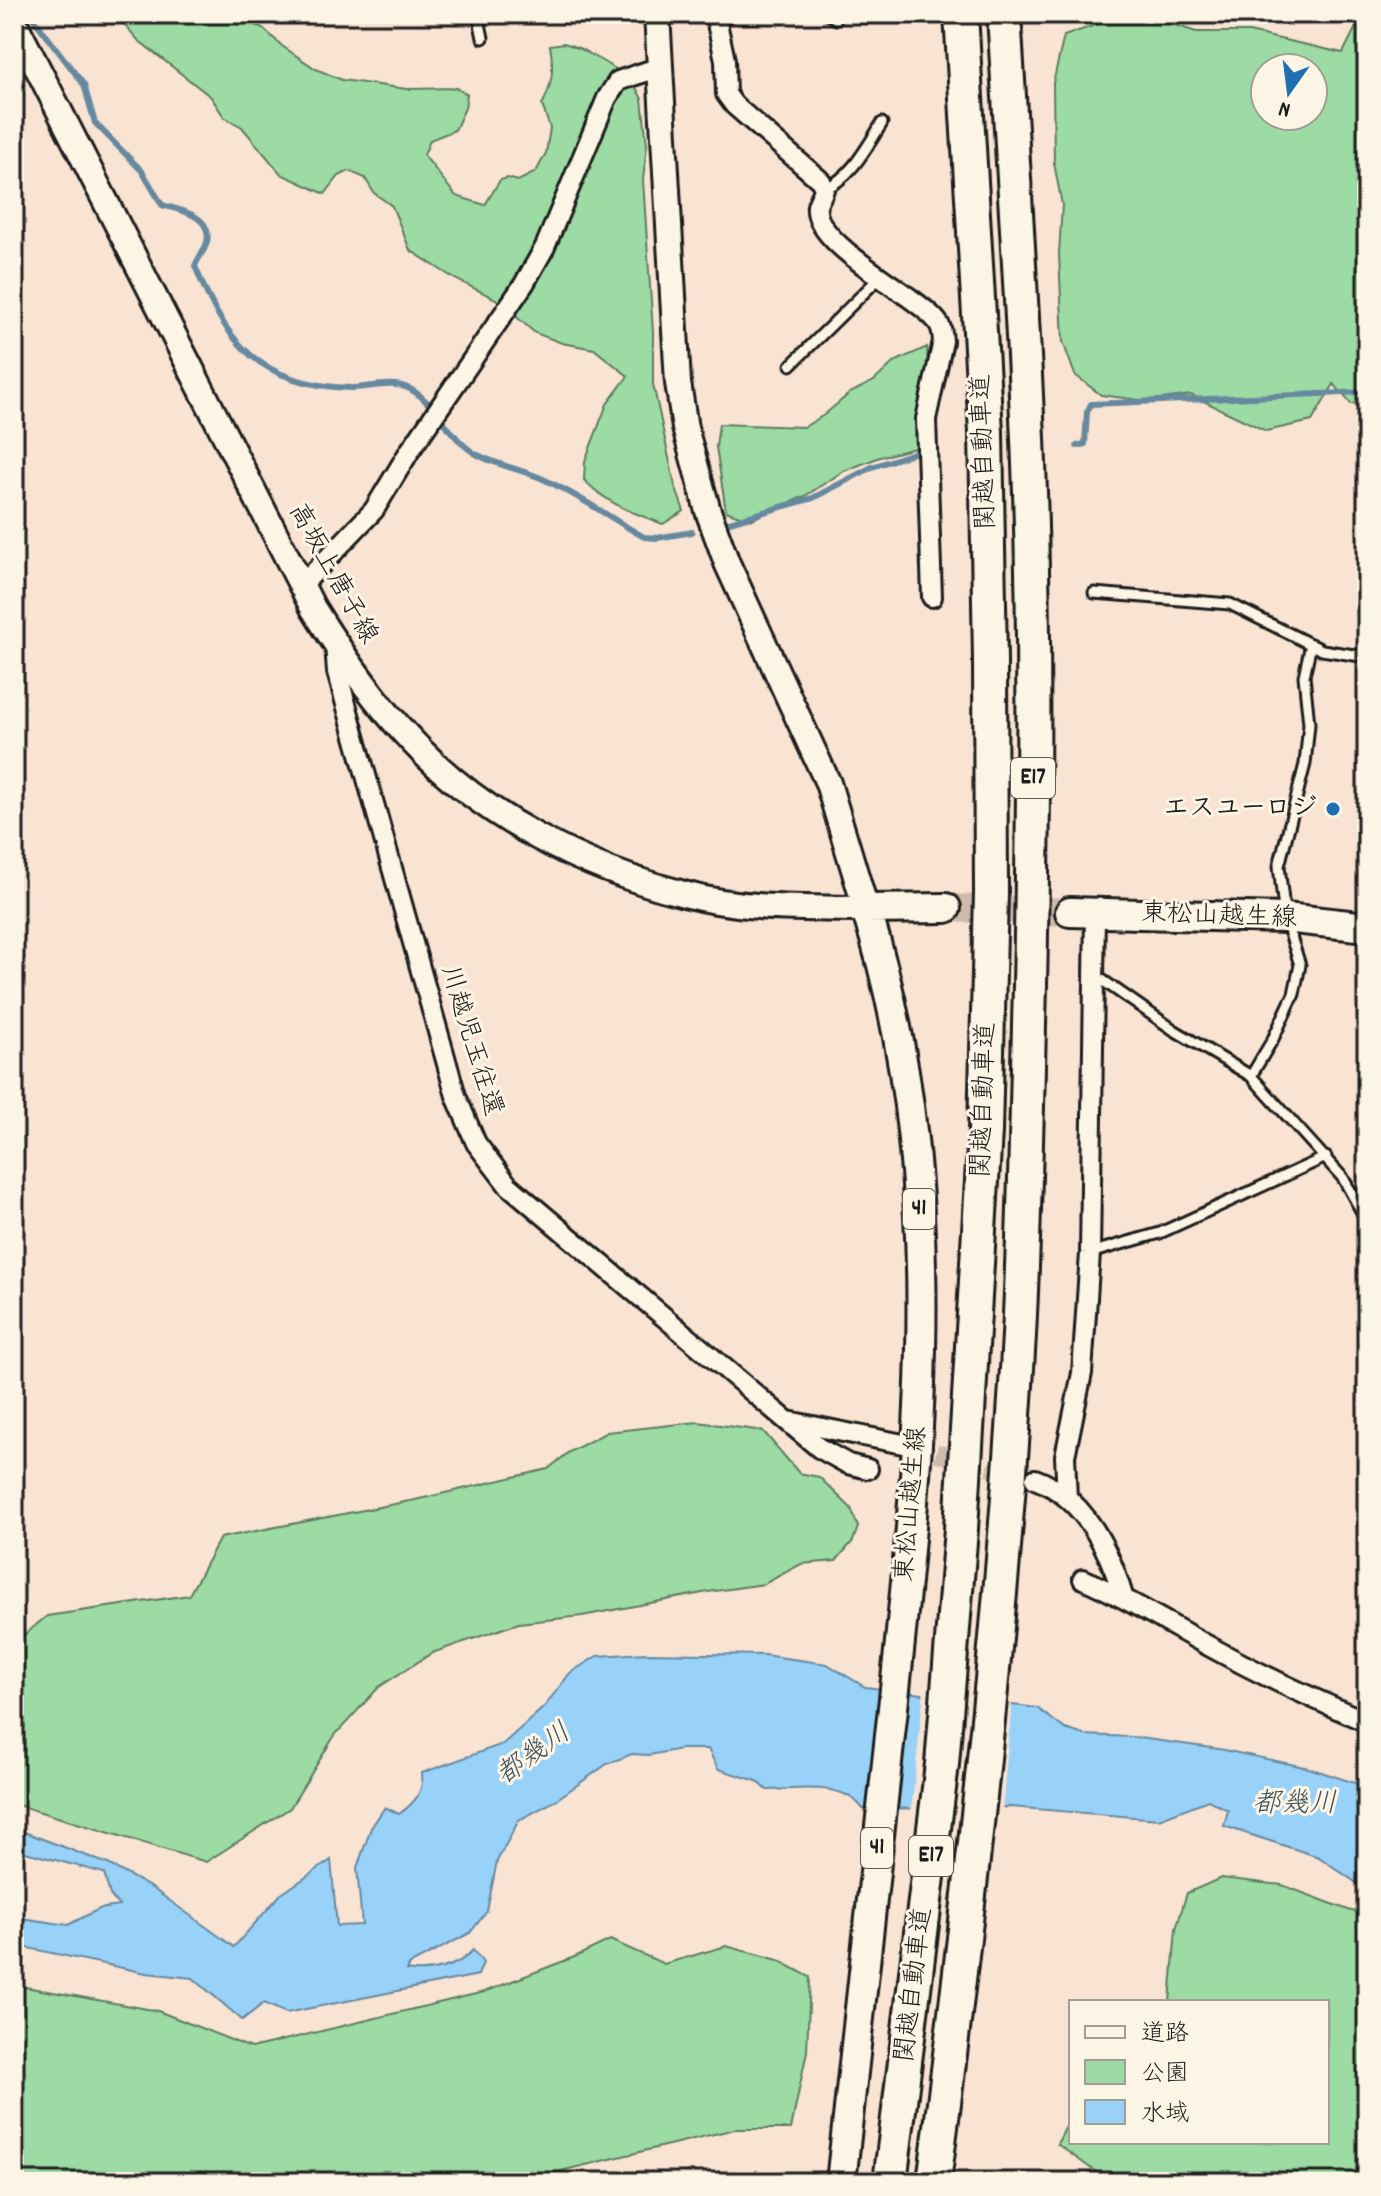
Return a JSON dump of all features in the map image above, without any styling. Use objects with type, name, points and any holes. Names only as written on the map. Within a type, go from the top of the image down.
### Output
[{"type":"highway","name":"関越自動車道","points":[[890,2182],[942,1764],[961,1529],[985,1131],[991,893],[986,432],[961,14]]},
{"type":"highway","name":"関越自動車道","points":[[934,2182],[983,1774],[1004,1543],[1019,1334],[1027,1129],[1033,662],[1028,421],[1004,14]]},
{"type":"main road","points":[[657,14],[678,383],[693,460],[708,511],[727,563],[828,783],[866,909],[946,908]]},
{"type":"main road","name":"高坂上唐子線","points":[[14,22],[334,643],[412,741],[468,791],[550,845],[606,869],[684,895],[741,904],[866,909]]},
{"type":"main road","name":"東松山越生線","points":[[841,2182],[914,1514],[923,1320],[918,1187],[903,1054],[890,991],[866,909]]},
{"type":"main road","name":"東松山越生線","points":[[1082,912],[1285,918],[1367,927]]},
{"type":"street","points":[[723,16],[726,94],[734,105],[821,181],[824,189],[817,206],[823,228],[879,278],[934,317],[942,329],[943,341],[926,419],[932,597]]},
{"type":"street","points":[[302,585],[374,510],[409,452],[524,284],[545,247],[607,98],[618,81],[660,67]]},
{"type":"street","name":"川越児玉往還","points":[[334,643],[337,672],[456,1096],[476,1143],[508,1185],[819,1448],[848,1464],[868,1469]]},
{"type":"street","points":[[1067,1498],[1065,1456],[1082,1373],[1090,1253],[1095,975],[1082,912]]},
{"type":"street","points":[[787,1421],[903,1444]]},
{"type":"street","points":[[1035,1479],[1053,1486],[1088,1520],[1113,1561],[1123,1596]]},
{"type":"street","points":[[1083,1579],[1123,1596],[1148,1613],[1275,1682],[1367,1722]]},
{"type":"lane","points":[[478,14],[483,38]]},
{"type":"lane","points":[[824,189],[833,185],[858,161],[882,123]]},
{"type":"lane","points":[[791,365],[879,278]]},
{"type":"lane","points":[[1094,593],[1230,604],[1322,650],[1367,657]]},
{"type":"lane","points":[[1251,1076],[1294,994],[1300,965],[1285,918],[1279,866],[1305,764],[1309,724],[1304,676],[1311,644]]},
{"type":"lane","points":[[1095,975],[1174,1030],[1251,1076],[1343,1178],[1367,1221]]},
{"type":"lane","points":[[1090,1253],[1160,1233],[1326,1157]]},
{"type":"green space","points":[[125,14],[227,14],[263,28],[282,46],[316,69],[342,80],[407,89],[456,88],[467,94],[465,108],[455,130],[430,140],[424,155],[456,196],[485,205],[500,180],[508,178],[518,181],[536,172],[546,153],[550,128],[542,105],[552,76],[550,45],[564,43],[581,49],[632,80],[642,99],[647,145],[643,180],[653,332],[653,384],[675,486],[684,511],[663,524],[611,502],[584,480],[585,461],[607,404],[628,376],[594,349],[562,343],[535,333],[496,299],[455,279],[410,250],[392,206],[374,193],[365,178],[349,171],[339,176],[325,194],[281,174],[242,127],[224,117],[211,97],[138,40],[124,24]]},
{"type":"green space","points":[[1356,14],[1367,14],[1367,402],[1351,404],[1334,384],[1312,421],[1266,431],[1191,395],[1147,401],[1101,395],[1075,375],[1063,342],[1059,254],[1062,205],[1054,163],[1053,83],[1064,36],[1121,16],[1154,18],[1196,32],[1249,32],[1343,53],[1360,19]]},
{"type":"green space","points":[[927,347],[928,376],[919,447],[844,471],[805,496],[750,520],[726,511],[716,447],[719,424],[804,427],[850,393],[874,381],[894,362]]},
{"type":"green space","points":[[698,1422],[763,1431],[799,1473],[819,1477],[851,1508],[858,1527],[853,1541],[836,1561],[801,1564],[764,1584],[582,1616],[519,1623],[432,1653],[379,1687],[335,1735],[290,1808],[206,1862],[14,1804],[14,1643],[47,1616],[189,1595],[220,1538],[415,1500],[548,1469],[569,1452],[607,1432]]},
{"type":"green space","points":[[1221,1878],[1282,1885],[1351,1911],[1367,1913],[1367,2182],[1110,2182],[1057,2144],[1069,2121],[1069,2144],[1329,2144],[1329,2000],[1170,2000],[1176,1929],[1187,1893]]},
{"type":"green space","points":[[610,1940],[664,1964],[726,1946],[778,1960],[810,1977],[807,2051],[791,2129],[735,2129],[515,2182],[14,2182],[14,1985],[158,2011],[251,2048],[484,1992]]},
{"type":"water","name":"都幾川","points":[[646,1653],[764,1655],[827,1664],[865,1687],[1037,1708],[1065,1729],[1085,1735],[1132,1737],[1219,1749],[1309,1768],[1367,1787],[1367,1887],[1319,1857],[1224,1826],[1228,1810],[1208,1800],[1159,1819],[1010,1807],[863,1809],[854,1800],[832,1790],[767,1790],[757,1781],[718,1769],[708,1749],[681,1749],[649,1755],[632,1754],[607,1764],[553,1802],[519,1820],[497,1861],[487,1911],[470,1933],[409,1965],[406,1970],[442,1968],[459,1961],[473,1950],[483,1963],[478,1975],[286,2013],[264,2003],[242,2020],[193,1978],[146,1973],[14,1945],[14,1917],[68,1925],[99,1909],[119,1906],[110,1895],[104,1873],[14,1849],[14,1828],[108,1864],[152,1888],[234,1947],[280,1895],[331,1860],[337,1926],[362,1925],[357,1868],[371,1828],[385,1807],[399,1814],[417,1797],[422,1773],[503,1744],[544,1707],[570,1673],[597,1656]]},
{"type":"pier","points":[[924,1690],[1012,1701],[1002,1811],[911,1812]]},
{"type":"waterway","points":[[30,14],[84,85],[95,123],[142,171],[162,205],[193,215],[205,226],[207,242],[195,266],[220,318],[251,355],[270,369],[319,385],[350,388],[403,386],[429,404],[460,442],[480,456],[556,485],[644,537],[692,532]]},
{"type":"waterway","points":[[1077,446],[1085,444],[1087,412],[1091,404],[1367,392]]},
{"type":"waterway","points":[[726,523],[813,498],[872,467],[917,452]]},
{"type":"tunnel","points":[[946,908],[1070,912]]},
{"type":"tunnel","points":[[910,1446],[1016,1474]]},
{"type":"place","name":"エスユーロジ","points":[[1333,809]]}]
